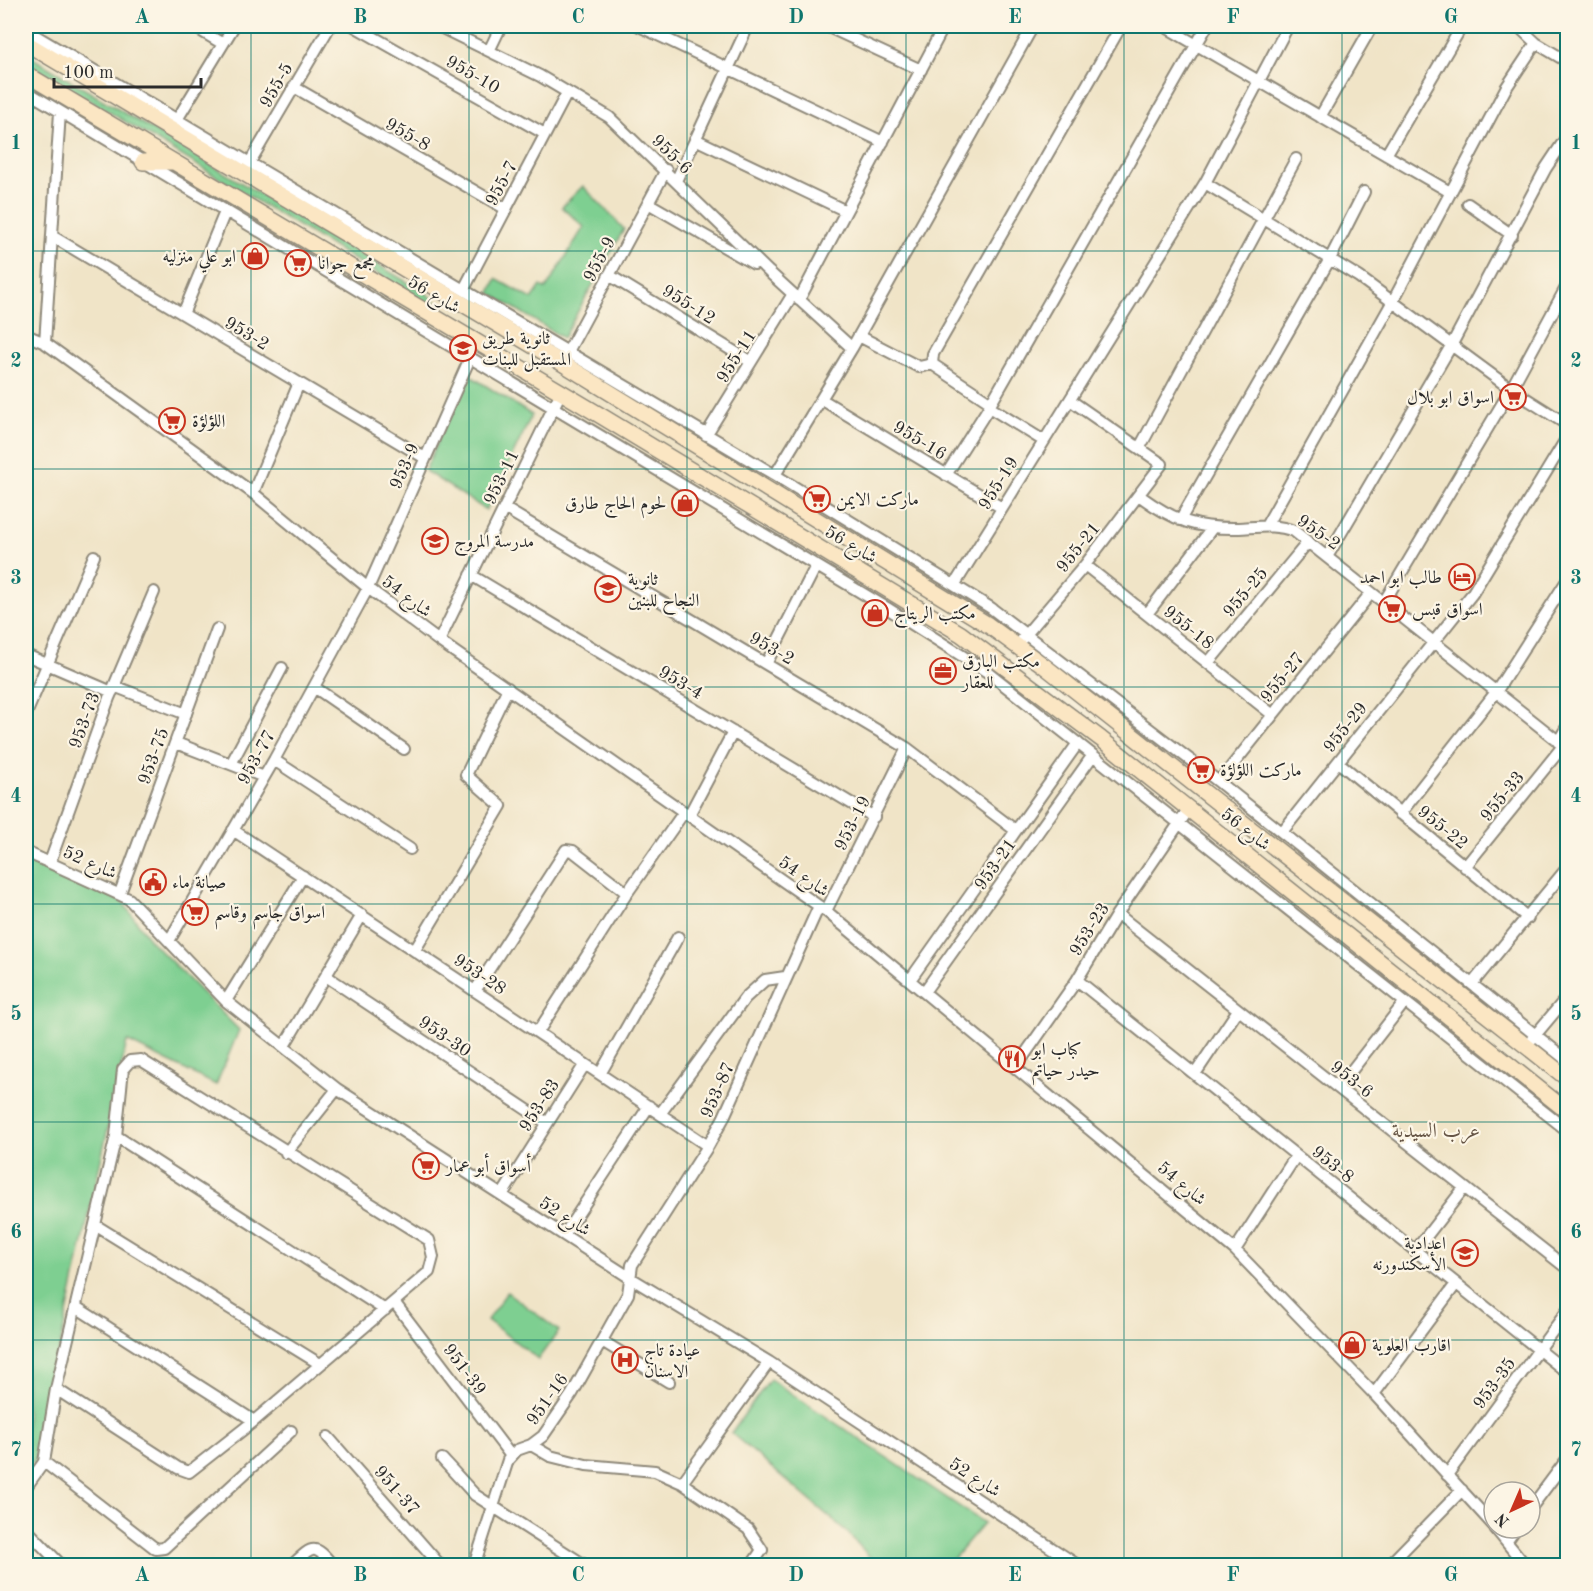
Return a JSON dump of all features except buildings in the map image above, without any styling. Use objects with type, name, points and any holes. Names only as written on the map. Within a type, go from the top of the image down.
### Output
[{"type":"street","points":[[193,26],[223,44]]},
{"type":"street","points":[[178,118],[234,26]]},
{"type":"street","name":"955-5","points":[[250,162],[330,26]]},
{"type":"street","name":"955-10","points":[[354,26],[545,134]]},
{"type":"street","name":"955-6","points":[[438,26],[489,51],[609,117],[666,170],[768,272],[852,348]]},
{"type":"street","points":[[489,51],[501,26]]},
{"type":"street","points":[[639,26],[883,142]]},
{"type":"street","points":[[676,181],[748,26]]},
{"type":"street","points":[[826,26],[921,69]]},
{"type":"street","name":"955-11","points":[[706,435],[751,362],[796,297],[846,211],[944,26]]},
{"type":"street","points":[[775,475],[860,336],[1033,26]]},
{"type":"street","points":[[932,364],[933,354],[1121,26]]},
{"type":"street","points":[[1164,26],[1450,192]]},
{"type":"street","points":[[946,475],[990,405],[1207,26]]},
{"type":"street","name":"955-19","points":[[955,584],[1205,183],[1288,26]]},
{"type":"street","points":[[1320,117],[1372,26]]},
{"type":"street","points":[[1386,155],[1462,26]]},
{"type":"street","points":[[1518,26],[1530,34],[1536,44],[1568,62]]},
{"type":"street","points":[[26,30],[464,289],[565,357],[775,475],[955,584],[1022,639],[1219,782],[1472,984],[1531,1040],[1568,1060]]},
{"type":"street","name":"شارع 56","points":[[26,43],[447,294],[565,357],[592,382],[611,394],[939,593],[1022,639],[1114,721],[1531,1040],[1568,1079]]},
{"type":"street","points":[[1266,526],[1393,301],[1506,88],[1536,44]]},
{"type":"street","name":"شارع 56","points":[[26,74],[598,414],[952,629],[1027,681],[1101,739],[1568,1112]]},
{"type":"street","name":"955-8","points":[[294,87],[506,209]]},
{"type":"street","points":[[26,91],[922,629],[989,673],[1568,1131]]},
{"type":"street","name":"955-7","points":[[464,289],[567,93]]},
{"type":"street","points":[[45,343],[60,112]]},
{"type":"street","points":[[1326,557],[1451,346],[1546,168],[1568,135]]},
{"type":"street","points":[[695,139],[846,211]]},
{"type":"street","points":[[1070,400],[1140,447],[1296,159]]},
{"type":"street","points":[[143,162],[175,162]]},
{"type":"street","name":"955-9","points":[[565,357],[666,170]]},
{"type":"street","points":[[1205,183],[1330,259],[1393,301],[1511,389],[1568,425]]},
{"type":"street","points":[[1180,520],[1330,259],[1364,192]]},
{"type":"street","points":[[648,204],[768,272]]},
{"type":"street","points":[[1468,204],[1512,235]]},
{"type":"street","points":[[183,314],[225,212]]},
{"type":"street","name":"953-2","points":[[52,236],[425,458]]},
{"type":"street","name":"955-12","points":[[609,275],[751,362]]},
{"type":"street","points":[[1384,602],[1511,389],[1568,284]]},
{"type":"street","points":[[434,316],[447,294]]},
{"type":"street","name":"شارع 54","points":[[26,335],[45,343],[253,493],[368,588],[439,641],[822,909],[910,980],[1234,1250],[1374,1394],[1482,1512]]},
{"type":"street","points":[[860,336],[919,367],[932,364],[1044,441]]},
{"type":"street","name":"953-9","points":[[368,588],[470,358]]},
{"type":"street","points":[[580,404],[592,396],[592,382]]},
{"type":"street","points":[[253,493],[298,383]]},
{"type":"street","name":"953-11","points":[[439,641],[561,392]]},
{"type":"street","points":[[598,414],[600,401],[611,394]]},
{"type":"street","name":"955-16","points":[[821,399],[1002,508]]},
{"type":"street","name":"955-29","points":[[1282,832],[1472,594],[1568,436]]},
{"type":"street","name":"955-21","points":[[1022,639],[1085,565],[1161,466],[1161,462],[1140,447]]},
{"type":"street","name":"955-2","points":[[1140,496],[1166,515],[1180,520],[1213,527],[1282,526],[1294,531],[1563,746]]},
{"type":"street","name":"953-2","points":[[504,508],[906,748],[1015,830]]},
{"type":"street","points":[[1147,614],[1213,527]]},
{"type":"street","name":"955-25","points":[[1208,663],[1308,542]]},
{"type":"street","points":[[26,714],[45,664],[94,556]]},
{"type":"street","name":"955-18","points":[[1085,565],[1273,715]]},
{"type":"street","points":[[766,664],[816,566]]},
{"type":"street","name":"953-4","points":[[471,575],[874,817]]},
{"type":"street","points":[[1400,814],[1496,692],[1568,579]]},
{"type":"street","name":"953-77","points":[[169,940],[274,760],[368,588]]},
{"type":"street","name":"953-73","points":[[50,862],[113,689],[154,592]]},
{"type":"street","name":"955-27","points":[[1219,782],[1371,593]]},
{"type":"street","name":"953-75","points":[[120,893],[217,629]]},
{"type":"street","points":[[26,655],[45,664],[186,714]]},
{"type":"street","points":[[231,764],[282,668]]},
{"type":"street","points":[[314,687],[404,749]]},
{"type":"street","points":[[415,950],[501,806],[466,775],[508,688]]},
{"type":"street","points":[[1101,739],[1114,721]]},
{"type":"street","name":"955-33","points":[[1466,867],[1563,746],[1568,725]]},
{"type":"street","points":[[538,1032],[627,893],[687,813],[733,732]]},
{"type":"street","points":[[176,742],[264,777]]},
{"type":"street","name":"953-21","points":[[910,980],[1078,743]]},
{"type":"street","name":"953-19","points":[[822,909],[874,817],[906,748]]},
{"type":"street","name":"953-21","points":[[924,992],[1093,755]]},
{"type":"street","points":[[274,760],[410,849]]},
{"type":"street","name":"955-22","points":[[1338,762],[1528,918]]},
{"type":"street","name":"953-23","points":[[1016,1067],[1077,980],[1117,915],[1189,809]]},
{"type":"street","name":"953-28","points":[[234,830],[708,1146]]},
{"type":"street","points":[[475,991],[566,850],[573,851],[627,893]]},
{"type":"street","name":"شارع 52","points":[[26,852],[120,893],[135,905],[226,1001],[337,1089],[629,1277],[769,1362],[1079,1566]]},
{"type":"street","points":[[1472,984],[1568,867]]},
{"type":"street","points":[[226,1001],[303,876]]},
{"type":"street","name":"953-87","points":[[629,1277],[632,1265],[708,1146],[785,977],[822,909]]},
{"type":"street","points":[[284,1046],[362,915]]},
{"type":"street","name":"953-6","points":[[1117,915],[1568,1269]]},
{"type":"street","points":[[600,1074],[678,937]]},
{"type":"street","name":"953-30","points":[[326,976],[547,1123]]},
{"type":"street","points":[[660,1114],[745,998],[765,980],[785,977]]},
{"type":"street","name":"953-8","points":[[1077,980],[1568,1373]]},
{"type":"street","points":[[1531,1040],[1568,996]]},
{"type":"street","points":[[1338,1088],[1404,1003]]},
{"type":"street","points":[[1195,1074],[1238,1010]]},
{"type":"street","points":[[26,1487],[44,1462],[56,1389],[116,1136],[123,1069],[130,1061],[141,1060],[286,1153],[429,1240],[433,1257],[429,1272],[254,1421],[189,1472],[178,1468],[56,1389]]},
{"type":"street","name":"953-83","points":[[502,1195],[585,1064]]},
{"type":"street","points":[[286,1153],[337,1089]]},
{"type":"street","points":[[564,1235],[649,1106]]},
{"type":"street","points":[[116,1136],[385,1310]]},
{"type":"street","points":[[1234,1250],[1296,1156]]},
{"type":"street","points":[[1415,1251],[1464,1188]]},
{"type":"street","points":[[95,1224],[320,1364]]},
{"type":"street","name":"951-16","points":[[511,1456],[543,1436],[572,1395],[628,1294],[629,1277]]},
{"type":"street","points":[[1374,1394],[1456,1284]]},
{"type":"street","name":"951-39","points":[[394,1302],[511,1456]]},
{"type":"street","points":[[76,1307],[254,1421]]},
{"type":"street","name":"953-35","points":[[1447,1475],[1568,1310]]},
{"type":"street","points":[[602,1341],[669,1382]]},
{"type":"street","points":[[682,1483],[769,1362]]},
{"type":"street","points":[[44,1462],[156,1549],[164,1548],[291,1431]]},
{"type":"street","name":"951-37","points":[[328,1437],[441,1566]]},
{"type":"street","points":[[531,1445],[550,1456],[586,1465],[655,1471],[682,1483],[748,1529],[762,1550],[751,1566]]},
{"type":"street","points":[[474,1566],[511,1456]]},
{"type":"street","points":[[1542,1493],[1568,1458]]},
{"type":"street","points":[[442,1459],[475,1495],[586,1566]]},
{"type":"street","points":[[1388,1566],[1462,1490]]},
{"type":"street","points":[[26,1529],[62,1566]]},
{"type":"street","name":"شارع 54","points":[[1507,1541],[1526,1566]]},
{"type":"street","points":[[291,1566],[311,1549],[320,1549],[333,1566]]},
{"type":"green space","points":[[26,54],[427,294],[436,302],[429,304],[423,301],[26,62]]},
{"type":"green space","points":[[583,186],[624,229],[563,338],[490,293],[496,279],[532,299],[541,286],[546,289],[584,227],[562,207]]},
{"type":"green space","points":[[466,373],[532,415],[486,510],[425,471]]},
{"type":"green space","points":[[26,860],[122,901],[150,940],[239,1030],[216,1085],[127,1041],[34,1464],[26,1456]]},
{"type":"green space","points":[[507,1292],[559,1331],[538,1359],[487,1320]]},
{"type":"green space","points":[[770,1379],[984,1523],[948,1565],[877,1565],[846,1531],[731,1433]]},
{"type":"place","name":"ابو علي منزليه","points":[[255,256]]},
{"type":"place","name":"مجمع جوانا","points":[[298,263]]},
{"type":"place","name":"ثانوية طريق المستقبل للبنات","points":[[463,348]]},
{"type":"place","name":"اسواق ابو بلال","points":[[1513,397]]},
{"type":"place","name":"اللؤلؤة","points":[[172,421]]},
{"type":"place","name":"ماركت الايمن","points":[[817,499]]},
{"type":"place","name":"لحوم الحاج طارق","points":[[685,503]]},
{"type":"place","name":"مدرسة المروج","points":[[435,541]]},
{"type":"place","name":"طالب ابو احمد","points":[[1462,577]]},
{"type":"place","name":"ثانوية النجاح للبنين","points":[[608,589]]},
{"type":"place","name":"اسواق قبس","points":[[1392,609]]},
{"type":"place","name":"مكتب الريتاج","points":[[875,613]]},
{"type":"place","name":"مكتب البارق للعقار","points":[[943,671]]},
{"type":"place","name":"ماركت اللؤلؤة","points":[[1201,770]]},
{"type":"place","name":"صيانة ماء","points":[[153,882]]},
{"type":"place","name":"اسواق جاسم وقاسم","points":[[195,912]]},
{"type":"place","name":"كباب ابو حيدر حياتم","points":[[1012,1059]]},
{"type":"place","name":"أسواق أبو عمار","points":[[426,1166]]},
{"type":"place","name":"اعدادية الأسكندورنه","points":[[1465,1253]]},
{"type":"place","name":"اقارب العلوية","points":[[1352,1345]]},
{"type":"place","name":"عيادة تاج الاسنان","points":[[625,1360]]},
{"type":"district","name":"عرب السيدية","points":[[1436,1130]]}]
